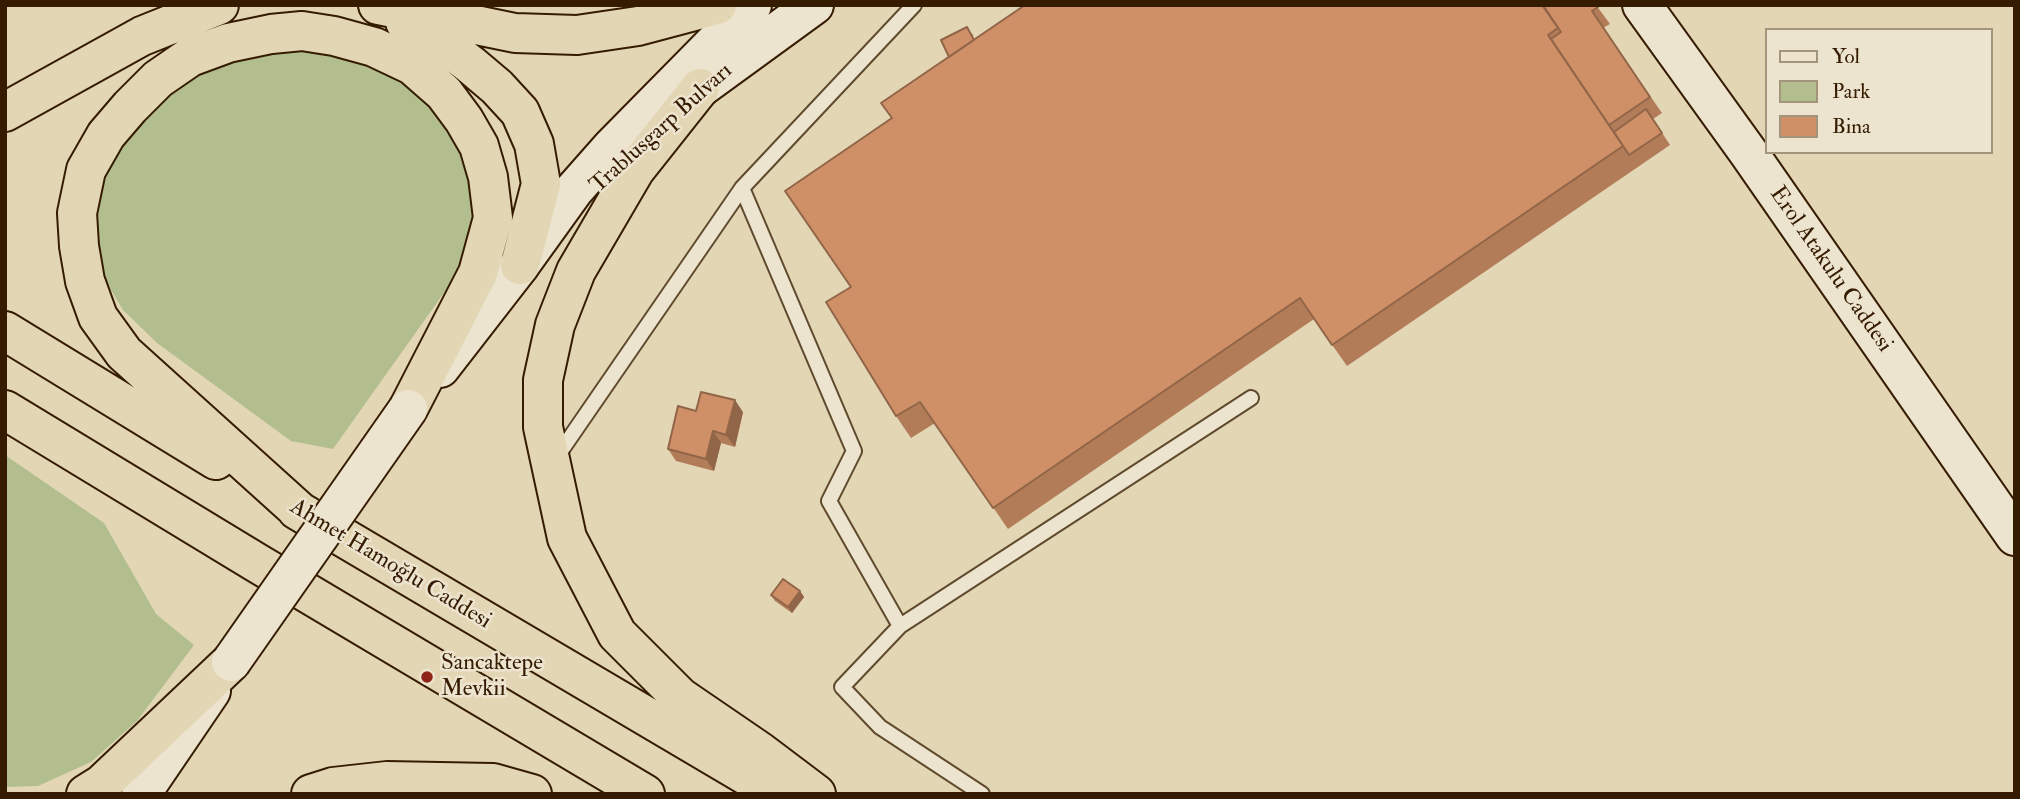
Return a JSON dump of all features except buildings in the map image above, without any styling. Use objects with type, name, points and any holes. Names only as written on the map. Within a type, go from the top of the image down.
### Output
[{"type":"highway","points":[[5,112],[142,36],[219,5]]},
{"type":"highway","points":[[370,5],[429,33],[497,87],[520,112],[534,144],[541,184],[520,265]]},
{"type":"highway","points":[[378,5],[515,33],[577,35],[638,26],[717,5]]},
{"type":"highway","points":[[298,510],[124,353],[98,317],[85,281],[77,213],[86,170],[106,135],[130,107],[159,79],[190,57],[228,43],[271,34],[302,31],[334,36],[374,47],[412,65],[444,93],[464,120],[479,146],[488,177],[494,218],[478,273],[408,409]]},
{"type":"highway","points":[[700,88],[635,170],[576,271],[555,325],[542,380],[543,427],[567,538],[617,634],[680,697],[816,794]]},
{"type":"highway","name":"Ahmet Hamoğlu Caddesi","points":[[5,331],[298,510],[778,794]]},
{"type":"highway","points":[[5,410],[257,564],[645,794]]},
{"type":"highway","points":[[5,440],[25,447],[118,502],[257,564]]},
{"type":"highway","points":[[86,794],[110,776],[231,662]]},
{"type":"highway","points":[[311,794],[333,787],[387,781],[493,783],[531,794]]},
{"type":"main road","name":"Trablusgarp Bulvarı","points":[[141,794],[408,409],[520,265],[574,190],[612,147],[752,5]]},
{"type":"main road","name":"Trablusgarp Bulvarı","points":[[520,265],[622,158],[700,88],[814,5]]},
{"type":"main road","name":"Erol Atakulu Caddesi","points":[[1642,5],[1756,163],[2015,536]]},
{"type":"lane","points":[[551,465],[742,188],[914,5]]},
{"type":"lane","points":[[742,188],[854,451],[829,500],[900,626]]},
{"type":"lane","points":[[982,794],[880,727],[842,687],[900,626],[1251,398]]},
{"type":"green space","points":[[335,42],[449,108],[478,207],[463,266],[333,449],[291,441],[157,343],[123,310],[99,270],[92,187],[116,136],[195,66]]},
{"type":"green space","points":[[5,455],[104,523],[156,614],[194,645],[137,721],[91,762],[38,786],[5,787]]},
{"type":"place","name":"Sancaktepe Mevkii","points":[[427,677]]}]
